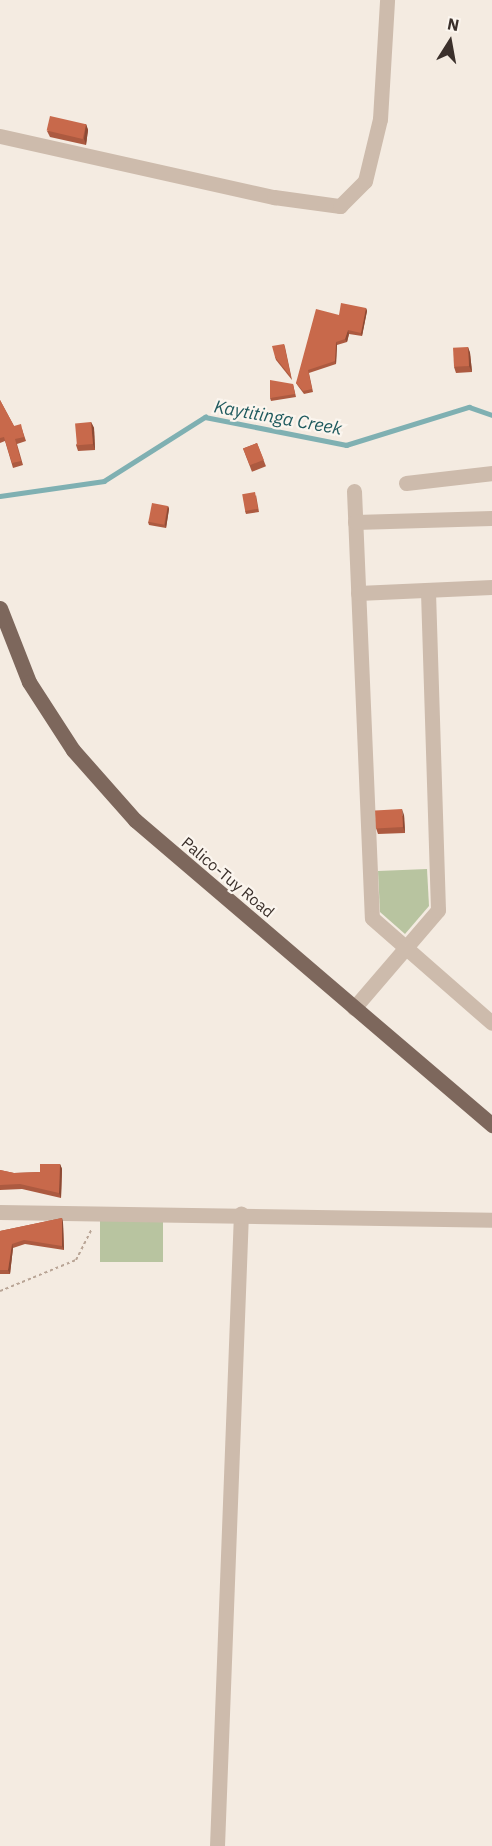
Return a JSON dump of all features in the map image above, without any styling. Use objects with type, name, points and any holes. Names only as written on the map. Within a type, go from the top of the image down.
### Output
[{"type":"main road","name":"Palico-Tuy Road","points":[[0,608],[29,682],[73,750],[135,820],[492,1125]]},
{"type":"street","points":[[0,136],[274,197],[340,206],[365,181],[380,119],[387,0]]},
{"type":"street","points":[[406,483],[492,473]]},
{"type":"street","points":[[354,491],[370,909],[375,923],[492,1023]]},
{"type":"street","points":[[355,522],[492,518]]},
{"type":"street","points":[[358,593],[492,587]]},
{"type":"street","points":[[354,1008],[432,918],[439,900],[428,590]]},
{"type":"street","points":[[0,1212],[241,1213],[492,1220]]},
{"type":"street","points":[[217,1846],[241,1213]]},
{"type":"path","points":[[0,1291],[76,1260],[99,1212]]},
{"type":"green space","points":[[427,869],[429,906],[405,934],[380,912],[378,871]]},
{"type":"green space","points":[[100,1221],[163,1221],[163,1262],[100,1262]]},
{"type":"building","points":[[50,116],[86,124],[83,139],[47,131]]},
{"type":"building","points":[[341,303],[366,308],[361,333],[348,330],[345,339],[336,342],[335,361],[308,370],[312,389],[303,391],[296,383],[316,309],[339,315]]},
{"type":"building","points":[[284,344],[291,377],[275,357],[272,346]]},
{"type":"building","points":[[468,347],[469,366],[454,367],[453,348]]},
{"type":"building","points":[[270,380],[293,384],[295,394],[270,398]]},
{"type":"building","points":[[0,400],[14,426],[21,424],[24,437],[15,439],[21,461],[12,463],[4,437],[0,438]]},
{"type":"building","points":[[91,422],[93,444],[77,445],[75,423]]},
{"type":"building","points":[[257,443],[264,460],[250,465],[243,449]]},
{"type":"building","points":[[255,492],[258,509],[245,511],[242,494]]},
{"type":"building","points":[[152,503],[168,506],[164,525],[148,522]]},
{"type":"building","points":[[402,809],[403,827],[376,828],[375,810]]},
{"type":"building","points":[[40,1164],[60,1164],[59,1193],[20,1184],[0,1185],[0,1170],[14,1173],[40,1172]]},
{"type":"building","points":[[62,1218],[62,1246],[24,1240],[12,1244],[8,1270],[0,1270],[0,1231]]},
{"type":"waterway","name":"Kaytitinga Creek","points":[[0,496],[104,481],[205,417],[346,445],[469,407],[492,415]]}]
